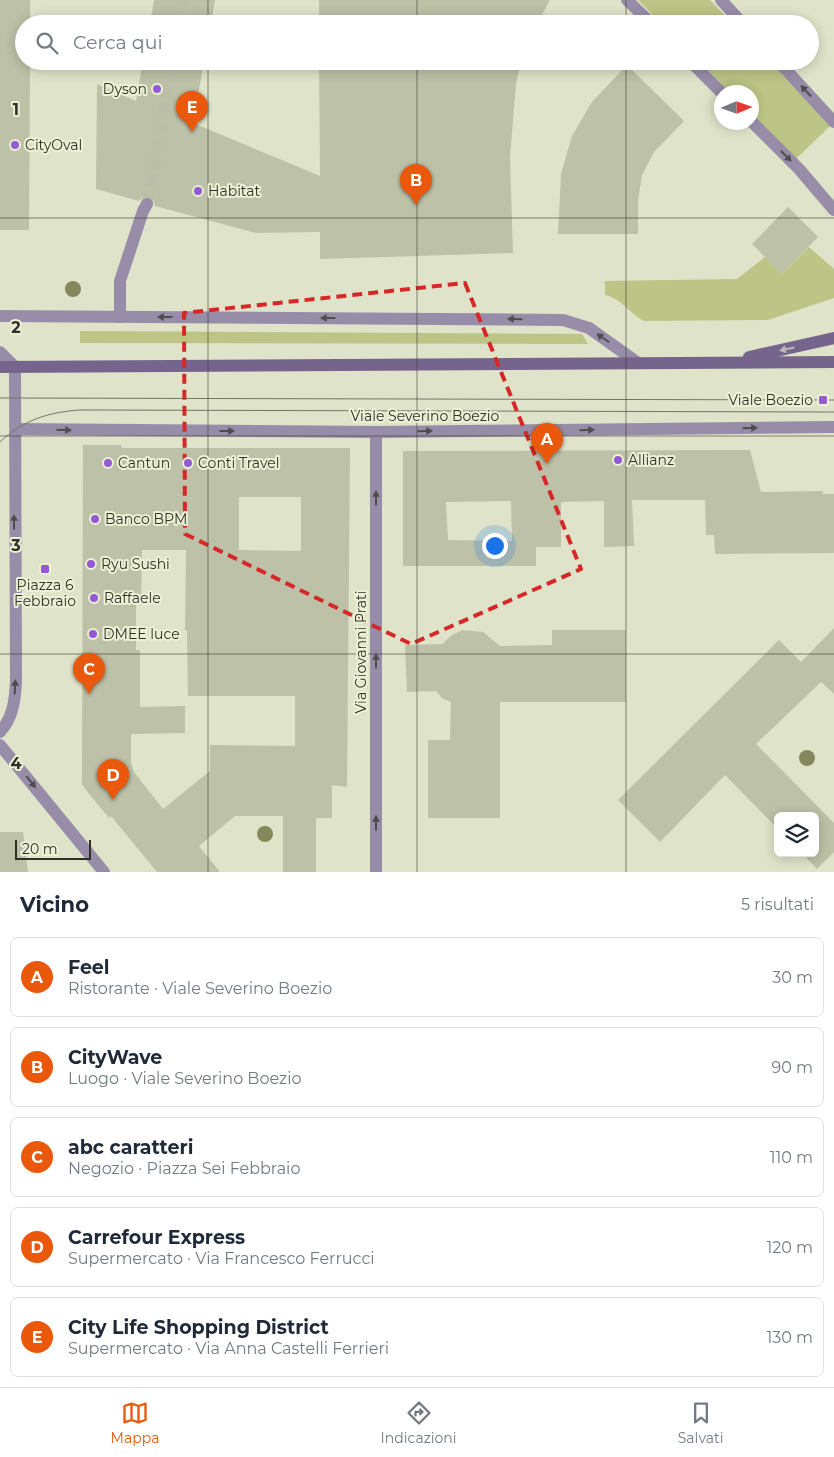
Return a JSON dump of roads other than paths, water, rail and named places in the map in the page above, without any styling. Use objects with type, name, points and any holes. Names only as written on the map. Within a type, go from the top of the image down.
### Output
[{"type":"main road","points":[[724,363],[834,338]]},
{"type":"main road","points":[[0,367],[834,362]]},
{"type":"street","points":[[627,0],[643,15]]},
{"type":"street","points":[[722,0],[735,15]]},
{"type":"street","points":[[699,70],[714,85]]},
{"type":"street","points":[[786,70],[834,122]]},
{"type":"street","points":[[759,129],[799,169],[834,210]]},
{"type":"street","points":[[120,317],[120,281],[147,204]]},
{"type":"street","points":[[0,316],[563,320],[589,328],[638,363]]},
{"type":"street","points":[[0,352],[15,367],[16,429],[16,682],[12,708],[0,732]]},
{"type":"street","name":"Viale Severino Boezio","points":[[16,429],[376,432],[834,427]]},
{"type":"street","name":"Via Giovanni Prati","points":[[376,432],[376,872]]},
{"type":"street","points":[[0,744],[104,872]]},
{"type":"tunnel","points":[[182,15],[185,0]]},
{"type":"tunnel","points":[[147,204],[172,70]]},
{"type":"tram line","points":[[0,398],[834,400]]},
{"type":"tram line","points":[[0,442],[18,428],[37,418],[80,410],[834,412]]},
{"type":"place","name":"Dyson","points":[[157,89]]},
{"type":"place","name":"City Life Shopping District","points":[[192,132]]},
{"type":"place","name":"CityOval","points":[[15,145]]},
{"type":"place","name":"Habitat","points":[[198,191]]},
{"type":"place","name":"CityWave","points":[[416,205]]},
{"type":"place","name":"Viale Boezio","points":[[823,400]]},
{"type":"place","name":"Allianz","points":[[618,460]]},
{"type":"place","name":"Cantun","points":[[108,463]]},
{"type":"place","name":"Conti Travel","points":[[188,463]]},
{"type":"place","name":"Feel","points":[[547,464]]},
{"type":"place","name":"Banco BPM","points":[[95,519]]},
{"type":"place","name":"Ryu Sushi","points":[[91,564]]},
{"type":"place","name":"Piazza 6 Febbraio","points":[[45,569]]},
{"type":"place","name":"Raffaele","points":[[94,598]]},
{"type":"place","name":"DMEE luce","points":[[93,634]]},
{"type":"place","name":"abc caratteri","points":[[89,694]]},
{"type":"place","name":"Carrefour Express","points":[[113,800]]}]
